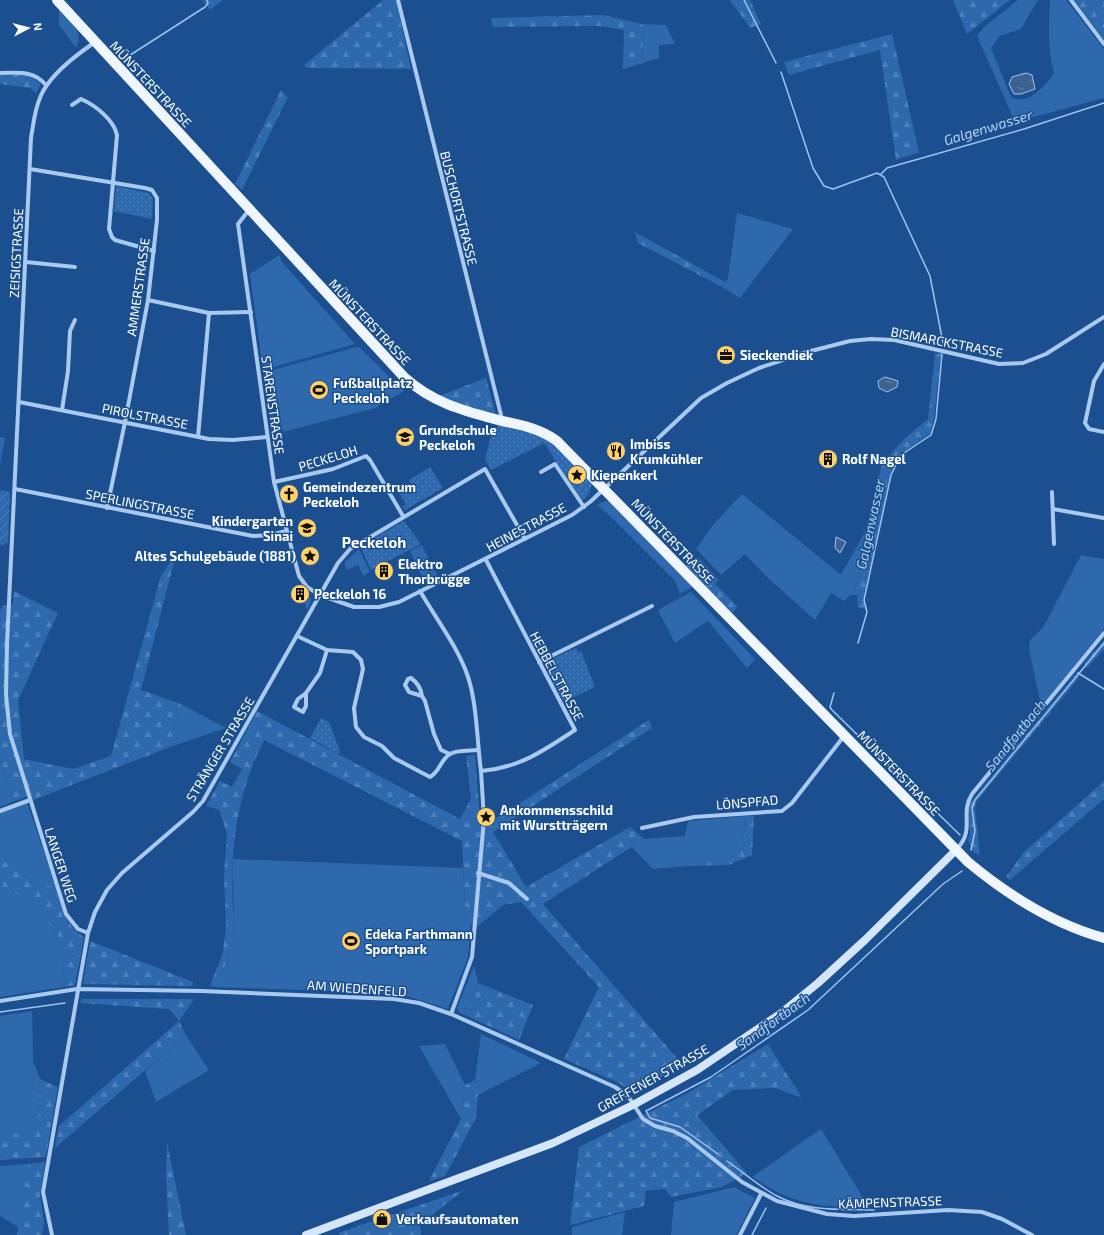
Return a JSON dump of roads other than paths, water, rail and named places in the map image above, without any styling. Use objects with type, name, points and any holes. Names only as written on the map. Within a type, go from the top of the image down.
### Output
[{"type":"main road","name":"MÜNSTERSTRASSE","points":[[57,0],[377,349],[414,386],[430,397],[446,404],[538,430],[551,437],[570,453],[968,862],[1000,888],[1033,909],[1059,922],[1104,938]]},
{"type":"main road","name":"GREFFENER STRASSE","points":[[306,1235],[553,1143],[633,1105],[697,1070],[780,1014],[865,940],[956,850]]},
{"type":"street","name":"BUSCHORTSTRASSE","points":[[398,0],[501,415],[499,420]]},
{"type":"street","points":[[1071,0],[1104,44]]},
{"type":"street","name":"ZEISIGSTRASSE","points":[[14,489],[31,138],[35,115],[46,85],[70,61],[94,42]]},
{"type":"street","points":[[0,73],[28,73],[38,77],[46,85]]},
{"type":"street","points":[[72,105],[81,99],[89,102],[116,128],[118,135],[112,182],[109,229],[112,237],[116,240],[154,251]]},
{"type":"street","name":"AMMERSTRASSE","points":[[30,169],[152,190],[157,198],[154,251],[148,300],[126,422],[107,508]]},
{"type":"street","name":"STARENSTRASSE","points":[[249,210],[238,224],[274,482],[299,576],[307,587],[320,595]]},
{"type":"street","points":[[26,262],[75,267]]},
{"type":"street","points":[[148,300],[209,313],[251,312]]},
{"type":"street","points":[[198,437],[209,313]]},
{"type":"street","name":"BISMARCKSTRASSE","points":[[604,488],[701,398],[726,383],[787,358],[850,341],[871,339],[894,340],[999,364],[1015,364],[1032,361],[1046,354],[1104,317]]},
{"type":"street","points":[[62,410],[68,371],[70,331],[74,320]]},
{"type":"street","points":[[1104,364],[1094,381],[1085,424],[1089,429],[1104,432]]},
{"type":"street","name":"PIROLSTRASSE","points":[[19,402],[198,437],[233,440],[267,437]]},
{"type":"street","name":"PECKELOH","points":[[274,482],[333,469],[366,456],[403,516]]},
{"type":"street","name":"HEINESTRASSE","points":[[541,472],[555,464],[584,507]]},
{"type":"street","points":[[320,595],[338,563],[350,549],[403,516],[485,469],[525,539]]},
{"type":"street","name":"HEINESTRASSE","points":[[320,595],[339,603],[367,608],[390,605],[486,560],[565,520],[584,507],[604,488]]},
{"type":"street","name":"SPERLINGSTRASSE","points":[[14,489],[253,536],[270,535],[286,531]]},
{"type":"street","name":"LANGER WEG","points":[[14,489],[6,695],[10,734],[66,914],[78,929],[88,933]]},
{"type":"street","points":[[1052,492],[1054,544]]},
{"type":"street","points":[[1053,509],[1104,518]]},
{"type":"street","name":"HEBBELSTRASSE","points":[[481,771],[513,766],[534,757],[575,730],[486,560]]},
{"type":"street","points":[[420,591],[462,662],[468,675],[481,771],[484,818],[478,873],[472,957],[451,1014]]},
{"type":"street","name":"STRÄNGER STRASSE","points":[[88,933],[95,912],[107,890],[122,873],[193,812],[203,801],[320,595]]},
{"type":"street","points":[[539,662],[652,606]]},
{"type":"street","points":[[956,850],[965,839],[967,832],[966,807],[972,794],[1104,633]]},
{"type":"street","points":[[297,636],[327,650],[353,652],[361,660],[363,669],[354,708],[356,727],[364,737],[382,746],[394,758],[430,777],[437,774],[443,761],[450,754]]},
{"type":"street","points":[[306,693],[306,706],[303,712],[294,707],[298,699],[306,693],[320,674],[327,650]]},
{"type":"street","points":[[422,696],[409,692],[404,685],[408,679],[411,678],[417,682],[425,701],[434,734],[441,750],[450,754],[478,750]]},
{"type":"street","name":"LÖNSPFAD","points":[[642,828],[694,817],[782,811],[792,803],[844,736]]},
{"type":"street","points":[[0,811],[30,800]]},
{"type":"street","points":[[478,873],[509,883],[527,899]]},
{"type":"street","points":[[52,1235],[43,1192],[77,989],[88,933]]},
{"type":"street","points":[[0,1001],[77,989]]},
{"type":"street","name":"AM WIEDENFELD","points":[[77,989],[201,991],[378,997],[419,1003],[451,1014],[615,1087],[628,1096],[633,1105]]},
{"type":"street","name":"KÄMPENSTRASSE","points":[[633,1105],[643,1119],[655,1126],[673,1131],[687,1138],[742,1182],[761,1194],[796,1208],[827,1214],[854,1216],[948,1210],[982,1212],[1002,1219],[1032,1235]]},
{"type":"street","points":[[740,1235],[761,1194]]},
{"type":"water","points":[[1026,73],[1032,75],[1035,89],[1021,94],[1014,94],[1009,84],[1012,77]]},
{"type":"water","points":[[885,377],[898,381],[897,387],[887,392],[879,388],[878,381]]},
{"type":"water","points":[[836,537],[846,542],[840,553],[835,548]]},
{"type":"waterway","points":[[124,59],[205,7],[208,3],[207,0]]},
{"type":"waterway","name":"Galgenwasser","points":[[744,0],[776,63]]},
{"type":"waterway","name":"Galgenwasser","points":[[781,72],[813,168],[824,186],[833,189],[877,173],[884,177],[930,276],[943,343]]},
{"type":"waterway","name":"Galgenwasser","points":[[881,174],[887,168],[1024,129],[1104,103]]},
{"type":"waterway","name":"Galgenwasser","points":[[858,643],[867,612],[864,600],[891,475],[901,455],[931,435],[936,419],[942,354]]},
{"type":"waterway","name":"Sandfortbach","points":[[971,850],[975,831],[972,808],[975,800],[1104,643]]},
{"type":"waterway","points":[[1078,673],[1104,689]]},
{"type":"waterway","name":"Galgenwasser","points":[[834,693],[830,707],[832,710],[960,835]]},
{"type":"waterway","name":"Sandfortbach","points":[[718,1154],[680,1127],[650,1118],[646,1111],[711,1077],[808,1010],[943,884],[962,871]]},
{"type":"waterway","points":[[0,1012],[65,1003]]},
{"type":"waterway","points":[[727,1161],[764,1188],[788,1201],[800,1205],[825,1209],[874,1210]]},
{"type":"waterway","name":"Sandfortbach","points":[[752,1235],[766,1208]]},
{"type":"place","name":"Sieckendiek","points":[[726,355]]},
{"type":"place","name":"Fußballplatz Peckeloh","points":[[319,390]]},
{"type":"place","name":"Grundschule Peckeloh","points":[[405,437]]},
{"type":"place","name":"Imbiss Krumkühler","points":[[616,451]]},
{"type":"place","name":"Rolf Nagel","points":[[828,459]]},
{"type":"place","name":"Kiepenkerl","points":[[577,475]]},
{"type":"place","name":"Gemeindezentrum Peckeloh","points":[[289,494]]},
{"type":"place","name":"Kindergarten Sinai","points":[[307,528]]},
{"type":"place","name":"Altes Schulgebäude (1881)","points":[[310,556]]},
{"type":"place","name":"Elektro Thorbrügge","points":[[384,571]]},
{"type":"place","name":"Peckeloh 16","points":[[300,594]]},
{"type":"place","name":"Ankommensschild mit Wurstträgern","points":[[486,817]]},
{"type":"place","name":"Edeka Farthmann Sportpark","points":[[351,941]]},
{"type":"place","name":"Verkaufsautomaten","points":[[382,1219]]},
{"type":"district","name":"Peckeloh","points":[[374,542]]}]
